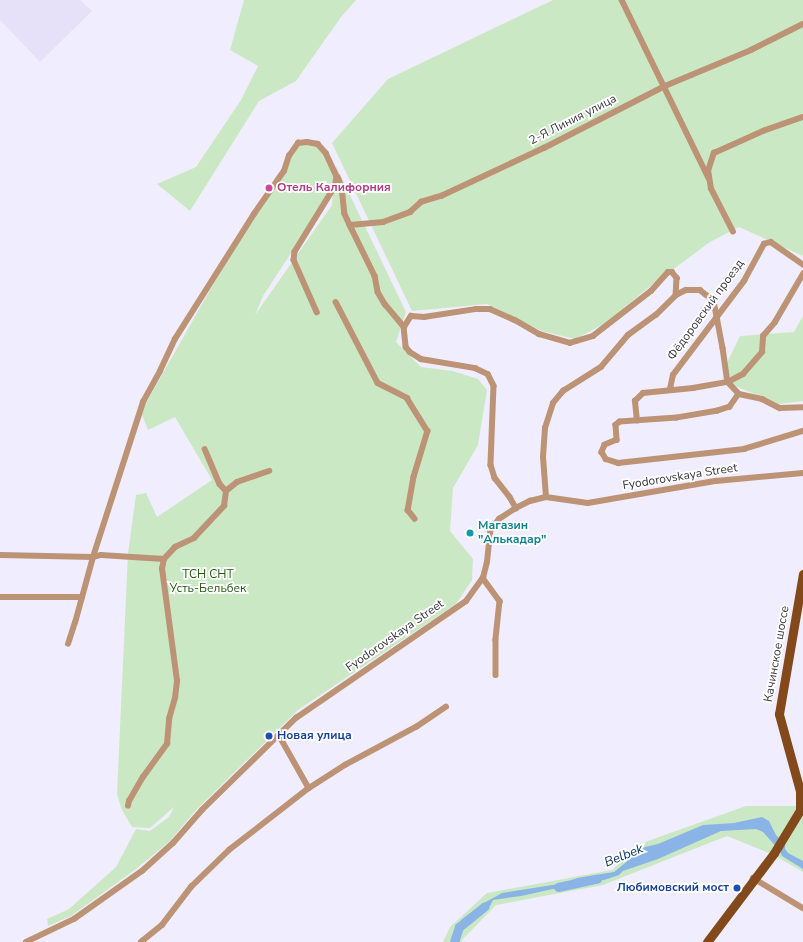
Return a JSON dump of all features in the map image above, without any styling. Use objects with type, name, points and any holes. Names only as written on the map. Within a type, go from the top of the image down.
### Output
[{"type":"main road","name":"Качинское шоссе","points":[[707,942],[753,878],[774,853],[790,829],[800,810],[800,791],[779,714],[803,574]]},
{"type":"street","points":[[622,0],[665,86],[709,178],[716,200],[733,232]]},
{"type":"street","name":"2-Я Линия улица","points":[[350,225],[382,222],[410,212],[420,202],[441,196],[538,151],[665,86],[751,50],[803,24]]},
{"type":"street","points":[[709,178],[708,171],[714,153],[803,117]]},
{"type":"street","points":[[68,644],[93,557],[143,402],[160,372],[175,339],[254,214],[275,186],[298,143],[307,142],[318,144],[326,153],[342,187],[345,214],[375,276],[378,292],[385,304],[404,327],[406,347],[410,352],[421,358],[475,368],[488,374],[494,386],[491,465],[495,478],[510,497],[516,508]]},
{"type":"street","points":[[317,312],[294,260],[295,252],[335,187],[337,177]]},
{"type":"street","name":"Фёдоровский проезд","points":[[670,389],[673,375],[716,316],[744,281],[764,244],[771,242],[775,244],[803,264]]},
{"type":"street","points":[[404,327],[411,316],[424,317],[476,309],[490,309],[515,320],[539,334],[570,343],[593,336],[651,291],[668,272],[672,272],[677,278],[676,295]]},
{"type":"street","points":[[637,421],[635,401],[643,393],[670,389],[693,388],[728,382],[743,374],[762,352],[763,336],[775,322],[803,274]]},
{"type":"street","points":[[546,497],[543,457],[545,428],[553,403],[563,391],[601,367],[628,335],[656,315],[676,295],[686,290],[700,290],[714,302],[724,348],[728,382],[739,394],[762,399],[780,408],[803,407]]},
{"type":"street","points":[[336,302],[378,383],[407,398],[428,431],[414,477],[408,510],[415,519]]},
{"type":"street","points":[[739,394],[730,406],[718,411],[677,418],[620,422],[616,425],[617,440],[605,445],[602,452],[606,459],[618,463],[744,449],[803,431]]},
{"type":"street","points":[[205,449],[220,484],[226,491]]},
{"type":"street","points":[[128,806],[129,800],[143,777],[166,744],[175,698],[177,681],[162,569],[164,559],[175,547],[194,538],[224,506],[226,491],[237,482],[269,471]]},
{"type":"street","name":"Fyodorovskaya Street","points":[[26,942],[74,919],[142,871],[173,843],[202,810],[296,718],[466,601],[483,578],[487,562],[490,531],[499,519],[516,508],[530,501],[546,497],[588,503],[716,481],[803,473]]},
{"type":"street","points":[[0,555],[93,557],[101,555],[164,559]]},
{"type":"street","points":[[483,578],[500,601],[496,640],[496,675]]},
{"type":"street","points":[[0,597],[82,597]]},
{"type":"street","points":[[141,942],[162,926],[191,887],[229,850],[309,788],[345,765],[416,727],[446,707]]},
{"type":"street","points":[[279,735],[309,788]]},
{"type":"street","points":[[753,878],[803,908]]},
{"type":"shaded area","points":[[0,0],[80,0],[92,11],[40,62],[0,20]]},
{"type":"green space","points":[[244,0],[356,0],[341,17],[296,81],[259,101],[190,211],[157,184],[196,167],[241,100],[258,66],[230,50]]},
{"type":"green space","points":[[553,0],[803,0],[803,256],[739,227],[710,242],[648,288],[604,324],[575,339],[542,331],[487,304],[412,311],[332,143],[388,79]]},
{"type":"green space","name":"ТСН СНТ Усть-Бельбек","points":[[298,144],[317,145],[325,154],[335,173],[336,166],[406,312],[396,342],[421,367],[453,371],[478,379],[487,390],[478,445],[453,488],[450,531],[473,559],[472,580],[456,604],[298,710],[195,811],[170,841],[136,869],[71,916],[48,926],[47,919],[69,909],[116,867],[136,829],[150,831],[169,817],[174,807],[150,828],[132,827],[122,810],[117,794],[128,553],[136,495],[146,493],[157,517],[212,480],[175,417],[148,430],[141,412],[210,290]],"holes":[[[333,189],[332,205],[255,315],[263,296]]]},
{"type":"green space","points":[[803,316],[803,401],[778,404],[733,385],[725,367],[740,336],[794,332]]},
{"type":"green space","points":[[746,806],[803,806],[803,872],[774,855],[727,836],[603,885],[496,905],[462,940],[462,942],[443,942],[450,927],[487,893],[612,870],[642,843]]},
{"type":"water","points":[[762,817],[769,821],[776,835],[785,844],[785,849],[788,853],[803,861],[803,869],[782,856],[780,851],[763,832],[756,829],[721,831],[658,859],[623,871],[619,875],[604,880],[585,882],[521,896],[493,900],[490,906],[483,908],[464,923],[460,928],[456,942],[451,942],[461,920],[484,903],[502,893],[565,883],[577,878],[614,872],[645,847],[658,844],[703,825],[734,823]]},
{"type":"waterway","name":"Belbek","points":[[558,887],[597,879]]},
{"type":"waterway","name":"Belbek","points":[[454,942],[459,927],[485,906]]},
{"type":"place","name":"Отель Калифорния","points":[[269,188]]},
{"type":"place","name":"Магазин \"Алькадар\"","points":[[470,533]]},
{"type":"place","name":"Новая улица","points":[[269,736]]},
{"type":"place","name":"Любимовский мост","points":[[737,888]]}]
